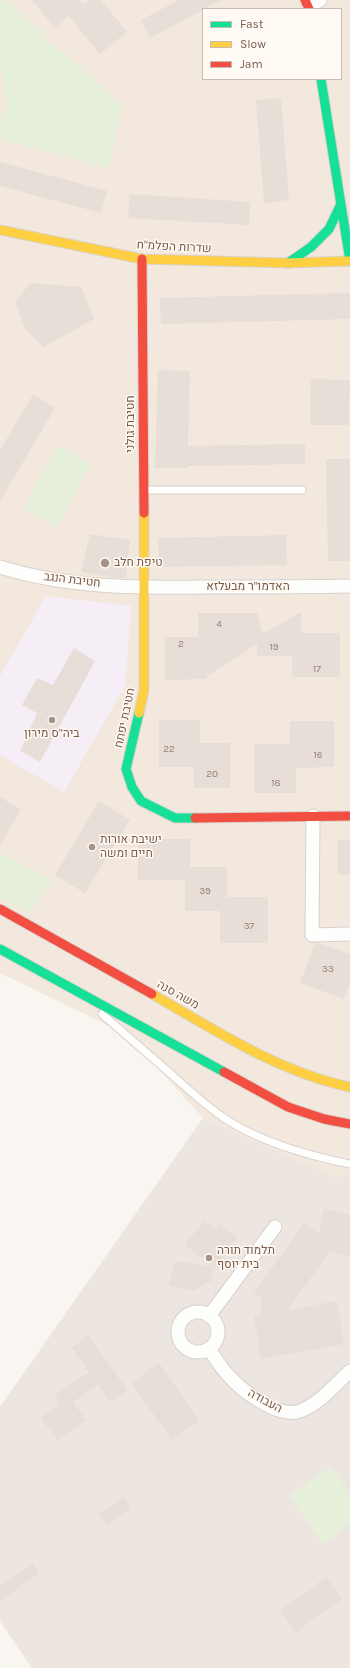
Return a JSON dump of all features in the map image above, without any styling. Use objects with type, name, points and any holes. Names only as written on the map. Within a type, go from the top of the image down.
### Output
[{"type":"street","points":[[308,5],[320,0]]},
{"type":"street","points":[[321,80],[350,261]]},
{"type":"street","points":[[288,263],[311,247],[329,229],[341,204]]},
{"type":"street","name":"שדרות הפלמ\"ח","points":[[0,230],[142,259],[288,263],[350,261]]},
{"type":"street","name":"חטיבת גולני","points":[[142,259],[145,588]]},
{"type":"street","name":"חטיבת הנגב","points":[[0,567],[15,572],[77,583],[145,588]]},
{"type":"street","name":"האדמו\"ר מבעלזא","points":[[145,588],[350,586]]},
{"type":"street","name":"חטיבת יפתח","points":[[145,588],[144,690],[126,769],[132,787],[141,800],[175,818],[313,816]]},
{"type":"street","points":[[350,816],[313,816],[312,935],[350,934]]},
{"type":"street","name":"משה סנה","points":[[0,909],[262,1056],[302,1073],[350,1087]]},
{"type":"street","points":[[0,949],[288,1107],[324,1119],[350,1124]]},
{"type":"street","points":[[209,1316],[275,1227]]},
{"type":"street","points":[[203,1313],[209,1316],[214,1320],[218,1332],[216,1339],[209,1349],[196,1352],[184,1347],[180,1342],[178,1329],[180,1323],[190,1314],[203,1313]]},
{"type":"street","name":"העבודה","points":[[209,1349],[218,1364],[245,1391],[263,1402],[288,1413],[299,1412],[311,1405],[330,1391],[350,1371]]},
{"type":"lane","points":[[144,490],[302,490]]},
{"type":"lane","points":[[78,992],[204,1103],[227,1120],[248,1132],[279,1144],[317,1156],[350,1164]]},
{"type":"shaded area","points":[[0,0],[350,0],[350,1668],[32,1668],[0,1621],[0,1407],[203,1118],[128,1035],[0,973]]},
{"type":"shaded area","name":"ביה\"ס מירון","points":[[46,596],[131,606],[125,686],[64,792],[0,755],[0,676]]},
{"type":"shaded area","points":[[203,1118],[333,1177],[350,1177],[350,1668],[32,1668],[0,1621],[0,1407]]},
{"type":"green space","points":[[0,0],[7,0],[37,28],[48,41],[68,56],[122,106],[109,168],[0,139],[0,119],[8,106],[0,62]]},
{"type":"green space","points":[[58,446],[91,464],[57,527],[23,508]]},
{"type":"green space","points":[[0,853],[53,880],[29,913],[0,898]]},
{"type":"green space","points":[[331,1467],[350,1494],[350,1524],[323,1544],[289,1496]]},
{"type":"building","points":[[32,0],[80,0],[84,5],[90,0],[101,0],[127,32],[100,54],[69,16],[55,28]]},
{"type":"building","points":[[179,0],[222,0],[202,8],[202,11],[150,38],[141,20]]},
{"type":"building","points":[[281,98],[289,200],[264,203],[256,100]]},
{"type":"building","points":[[0,162],[107,191],[101,213],[0,186]]},
{"type":"building","points":[[130,194],[250,202],[249,225],[128,218]]},
{"type":"building","points":[[31,283],[81,287],[94,319],[43,347],[25,329],[15,301]]},
{"type":"building","points":[[350,293],[350,319],[161,324],[160,298]]},
{"type":"building","points":[[158,370],[190,371],[188,446],[305,444],[305,464],[155,468]]},
{"type":"building","points":[[311,379],[350,380],[349,425],[310,425]]},
{"type":"building","points":[[33,395],[55,408],[0,501],[0,450]]},
{"type":"building","points":[[326,459],[350,459],[350,561],[328,561]]},
{"type":"building","name":"טיפת חלב","points":[[90,534],[130,540],[126,578],[114,578],[81,572]]},
{"type":"building","points":[[286,535],[287,565],[159,567],[158,538]]},
{"type":"building","points":[[301,612],[301,633],[340,633],[340,677],[292,677],[292,656],[257,656],[257,644],[207,676],[207,679],[165,680],[165,637],[198,637],[198,613],[257,613],[263,634]]},
{"type":"building","points":[[74,648],[95,661],[40,762],[20,751],[37,713],[22,705],[37,678],[53,685]]},
{"type":"building","points":[[159,720],[200,720],[200,743],[230,743],[230,788],[194,788],[194,767],[159,767]]},
{"type":"building","points":[[290,721],[334,721],[334,767],[296,768],[296,793],[254,793],[254,744],[290,744]]},
{"type":"building","points":[[0,797],[21,810],[0,845]]},
{"type":"building","name":"ישיבת אורות חיים ומשה","points":[[99,801],[130,820],[85,893],[55,875]]},
{"type":"building","points":[[138,839],[190,839],[190,867],[227,867],[227,897],[268,897],[268,943],[220,943],[220,911],[185,911],[185,880],[138,880]]},
{"type":"building","points":[[338,840],[350,840],[350,874],[338,874]]},
{"type":"building","points":[[315,943],[350,954],[350,984],[344,999],[300,983]]},
{"type":"building","points":[[324,1209],[350,1214],[350,1256],[329,1252],[288,1310],[337,1301],[344,1344],[261,1359],[254,1316],[260,1315],[262,1299],[254,1293],[304,1223],[319,1234]]},
{"type":"building","name":"תלמוד תורה בית יוסף","points":[[204,1220],[216,1229],[220,1224],[237,1237],[211,1273],[212,1280],[194,1291],[169,1286],[175,1261],[215,1267],[185,1245]]},
{"type":"building","points":[[89,1335],[127,1390],[110,1402],[98,1385],[73,1402],[86,1420],[57,1440],[41,1418],[60,1404],[54,1396],[89,1372],[72,1348]]},
{"type":"building","points":[[159,1363],[199,1421],[172,1440],[131,1383]]},
{"type":"building","points":[[124,1497],[131,1508],[107,1525],[99,1514]]},
{"type":"building","points":[[32,1563],[39,1573],[0,1601],[0,1586]]},
{"type":"building","points":[[326,1577],[342,1599],[296,1632],[280,1611]]},
{"type":"traffic: fast","points":[[321,80],[350,261]]},
{"type":"traffic: fast","points":[[288,263],[311,247],[329,229],[341,204]]},
{"type":"traffic: fast","points":[[139,713],[126,769],[132,787],[141,801],[175,818],[195,818]]},
{"type":"traffic: fast","points":[[0,949],[224,1072]]},
{"type":"traffic: slow","points":[[0,230],[142,259],[288,263],[350,261]]},
{"type":"traffic: slow","points":[[139,713],[144,690],[144,513]]},
{"type":"traffic: slow","points":[[152,994],[223,1035],[272,1060],[323,1080],[350,1087]]},
{"type":"traffic: jam","points":[[305,0],[309,8]]},
{"type":"traffic: jam","points":[[142,259],[144,513]]},
{"type":"traffic: jam","points":[[195,818],[350,816]]},
{"type":"traffic: jam","points":[[0,909],[152,994]]},
{"type":"traffic: jam","points":[[224,1072],[288,1107],[324,1119],[350,1124]]},
{"type":"place","name":"טיפת חלב","points":[[105,563]]},
{"type":"place","name":"ביה\"ס מירון","points":[[52,720]]},
{"type":"place","name":"ישיבת אורות חיים ומשה","points":[[92,847]]},
{"type":"place","name":"תלמוד תורה בית יוסף","points":[[209,1258]]}]
